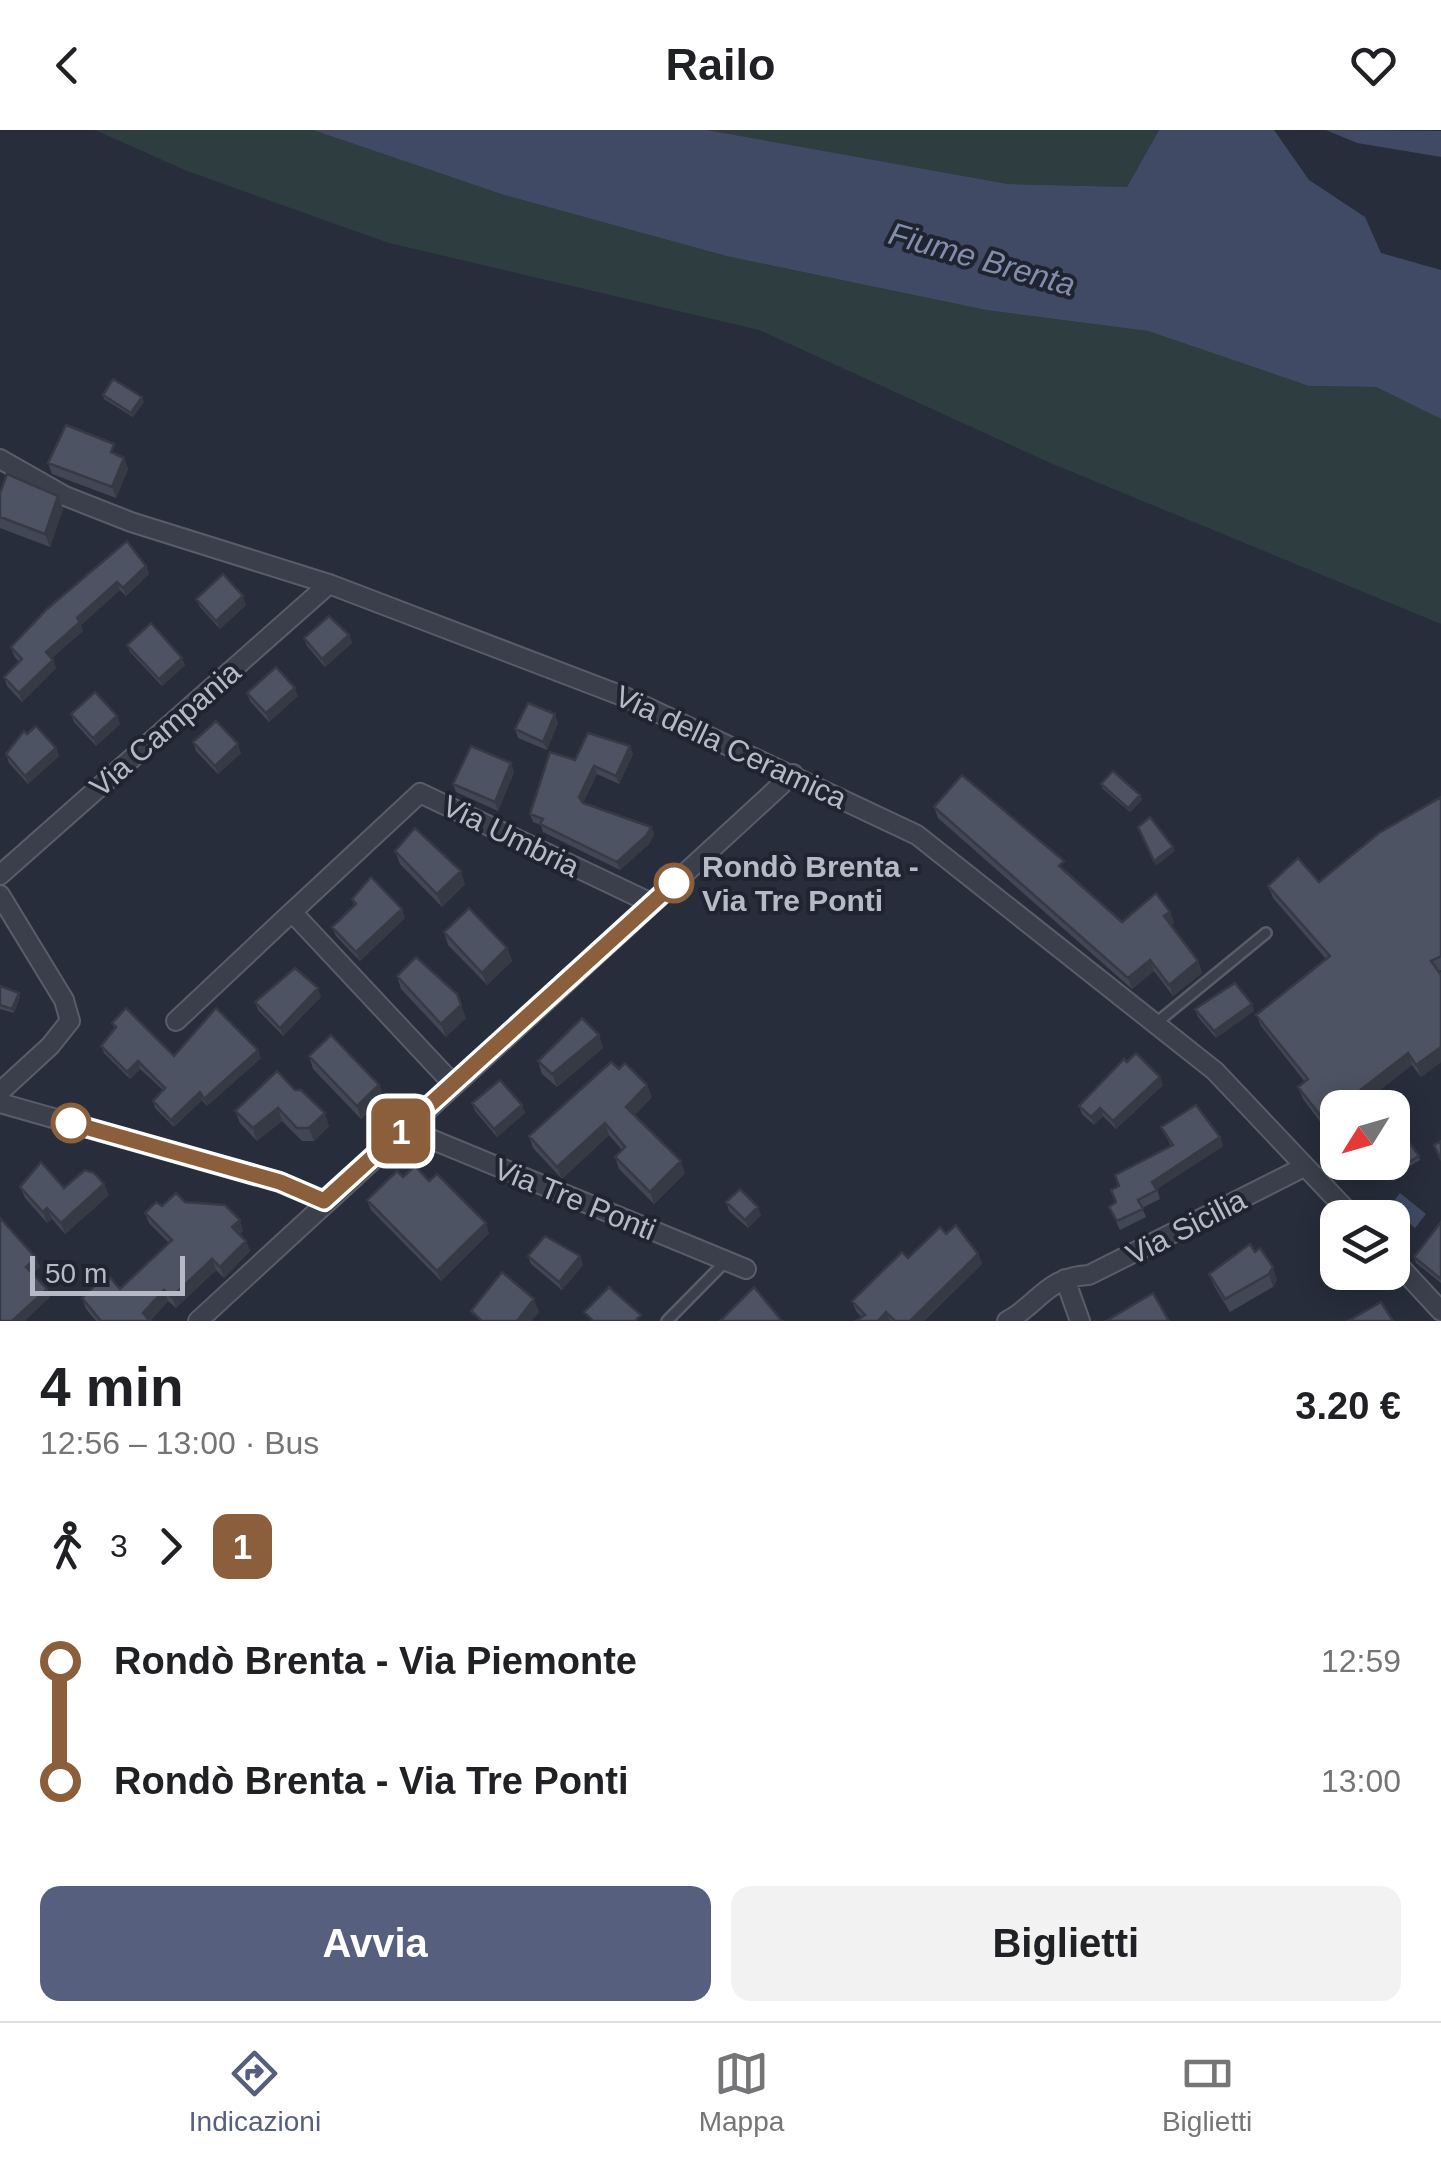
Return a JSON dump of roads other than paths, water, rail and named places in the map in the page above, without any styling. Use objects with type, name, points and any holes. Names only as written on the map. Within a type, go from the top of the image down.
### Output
[{"type":"street","name":"Via della Ceramica","points":[[0,460],[65,496],[132,522],[329,584],[625,697],[917,835],[1215,1071],[1337,1200]]},
{"type":"street","name":"Via Campania","points":[[0,874],[329,584]]},
{"type":"street","points":[[198,1321],[324,1201],[794,774]]},
{"type":"street","name":"Via Umbria","points":[[176,1021],[420,793],[651,903]]},
{"type":"street","points":[[0,895],[64,1000],[70,1021],[50,1046],[0,1092]]},
{"type":"street","points":[[292,912],[453,1084]]},
{"type":"street","points":[[0,1103],[280,1182],[324,1201]]},
{"type":"street","name":"Via Tre Ponti","points":[[404,1128],[746,1268]]},
{"type":"street","name":"Via Sicilia","points":[[1006,1321],[1036,1294],[1065,1278],[1089,1275],[1304,1166]]},
{"type":"street","points":[[1410,1277],[1441,1311]]},
{"type":"street","points":[[1065,1278],[1080,1321]]},
{"type":"lane","points":[[1156,1024],[1266,933]]},
{"type":"lane","points":[[667,1321],[726,1261]]},
{"type":"water","name":"Fiume Brenta","points":[[313,130],[706,130],[1008,184],[1127,187],[1159,130],[1274,130],[1309,180],[1365,217],[1381,253],[1441,270],[1441,419],[1376,387],[1309,386],[1148,331],[986,310],[726,256],[501,194]]},
{"type":"water","points":[[1326,130],[1441,131],[1441,157],[1357,143]]},
{"type":"water","points":[[1410,1201],[1426,1214],[1415,1228],[1410,1224]]},
{"type":"place","name":"Rondò Brenta - Via Tre Ponti","points":[[674,883]]}]
